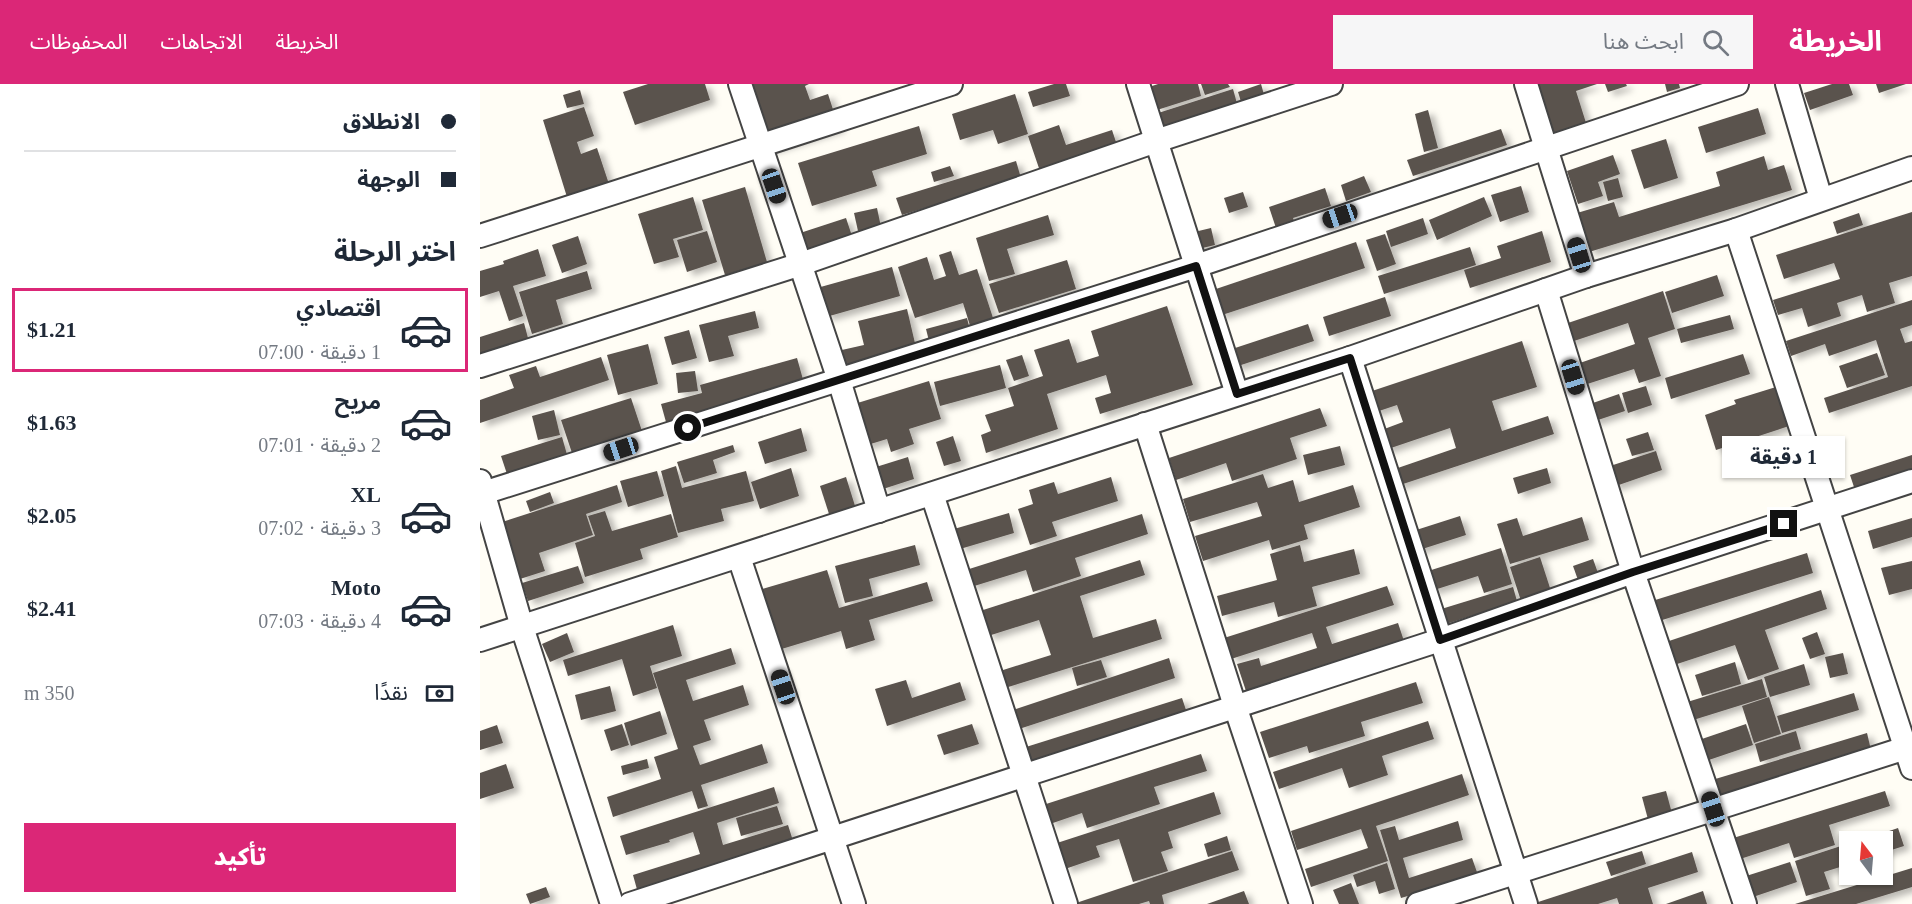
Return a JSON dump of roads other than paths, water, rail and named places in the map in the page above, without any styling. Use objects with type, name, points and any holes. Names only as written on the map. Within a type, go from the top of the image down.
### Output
[{"type":"street","points":[[740,84],[839,380],[879,511]]},
{"type":"street","points":[[480,236],[951,84]]},
{"type":"street","points":[[1138,84],[1237,394]]},
{"type":"street","points":[[480,366],[801,264],[1155,141],[1331,84]]},
{"type":"street","points":[[1526,84],[1586,276]]},
{"type":"street","points":[[612,904],[522,627],[481,489],[839,380],[1196,266],[1737,84]]},
{"type":"street","points":[[1787,84],[1821,199]]},
{"type":"street","points":[[480,640],[1350,358],[1586,276],[1736,230],[1912,168]]},
{"type":"street","points":[[1418,904],[1713,809],[1910,754],[1827,510],[1736,230]]},
{"type":"street","points":[[1546,290],[1633,572],[1745,904]]},
{"type":"street","points":[[1350,358],[1526,904]]},
{"type":"street","points":[[1146,424],[1235,706],[1301,904]]},
{"type":"street","points":[[630,904],[1440,640],[1633,572],[1912,481]]},
{"type":"street","points":[[932,494],[1066,904]]},
{"type":"street","points":[[740,557],[854,904]]}]
